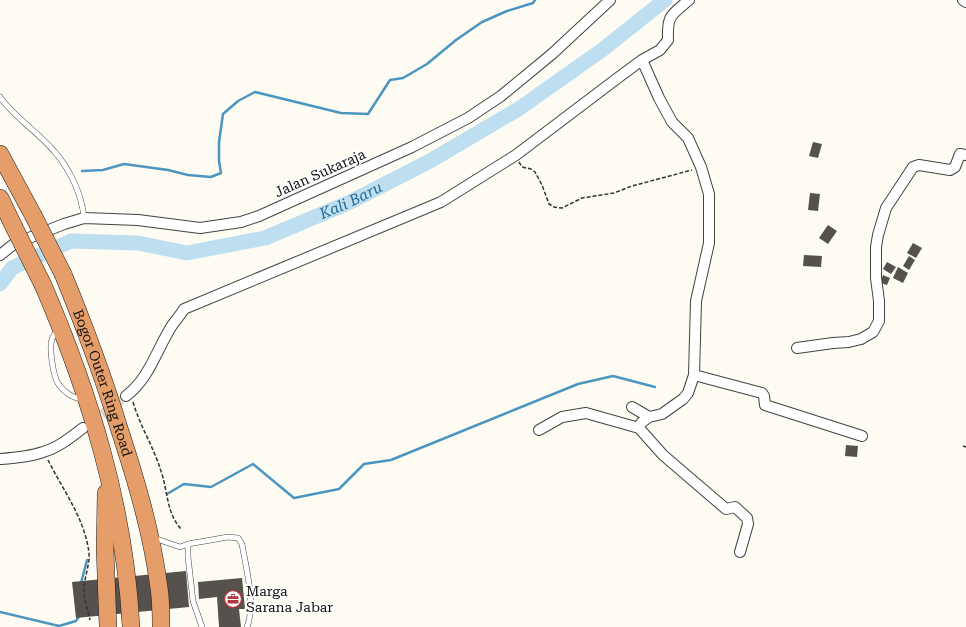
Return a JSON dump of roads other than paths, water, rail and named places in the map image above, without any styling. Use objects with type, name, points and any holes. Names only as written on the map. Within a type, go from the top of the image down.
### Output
[{"type":"highway","name":"Bogor Outer Ring Road","points":[[0,154],[63,274],[84,324],[103,376],[136,480],[150,537],[159,588],[162,627]]},
{"type":"highway","name":"Bogor Outer Ring Road","points":[[0,198],[43,285],[61,326],[88,400],[101,443],[121,531],[131,627]]},
{"type":"highway","points":[[107,471],[105,549],[108,627]]},
{"type":"street","name":"Jalan Sukaraja","points":[[0,255],[14,244],[64,224],[84,218],[138,220],[200,228],[241,222],[258,216],[412,147],[468,118],[501,96],[552,54],[610,0]]},
{"type":"street","points":[[128,394],[142,380],[173,325],[184,309],[441,202],[516,155],[642,60],[660,50],[668,40],[668,25],[671,16],[690,0]]},
{"type":"street","points":[[639,428],[641,423],[649,417],[662,414],[683,399],[688,393],[694,375],[696,301],[709,243],[709,194],[701,167],[688,138],[668,116],[642,60]]},
{"type":"street","points":[[797,348],[833,342],[849,342],[861,339],[873,332],[879,321],[879,301],[876,278],[876,247],[886,208],[913,167],[919,165],[950,170],[955,167],[960,154],[966,155]]},
{"type":"street","points":[[694,375],[762,393],[764,396],[764,405],[862,436]]},
{"type":"street","points":[[632,407],[649,417]]},
{"type":"street","points":[[539,430],[562,417],[586,413],[639,428],[663,455],[726,509],[735,507],[747,518],[748,524],[740,552]]},
{"type":"street","points":[[0,459],[18,458],[44,452],[57,446],[83,428]]},
{"type":"lane","points":[[0,97],[55,152],[71,176],[83,204],[84,218]]},
{"type":"lane","points":[[61,326],[52,338],[51,347],[53,366],[58,384],[68,394],[79,399],[88,400]]},
{"type":"lane","points":[[150,537],[180,547],[188,544],[228,537],[238,538],[242,544],[251,606],[250,620],[247,627]]},
{"type":"lane","points":[[188,544],[193,601],[202,627]]},
{"type":"waterway","points":[[82,171],[103,170],[124,164],[168,170],[188,175],[211,177],[221,173],[219,161],[219,142],[223,114],[238,101],[255,92],[341,113],[368,114],[390,80],[403,78],[427,64],[456,40],[482,22],[507,11],[533,3],[535,0]]},
{"type":"waterway","name":"Kali Baru","points":[[0,284],[12,268],[71,241],[138,243],[187,253],[265,238],[348,203],[430,161],[520,108],[602,50],[665,0]]},
{"type":"waterway","points":[[167,494],[184,484],[211,487],[253,464],[294,498],[339,489],[364,464],[391,460],[578,384],[613,376],[655,387]]},
{"type":"waterway","points":[[81,583],[87,560]]},
{"type":"waterway","points":[[0,612],[59,626],[76,621],[80,615]]},
{"type":"tunnel","points":[[90,424],[126,396]]},
{"type":"place","name":"Marga Sarana Jabar","points":[[233,599]]}]
